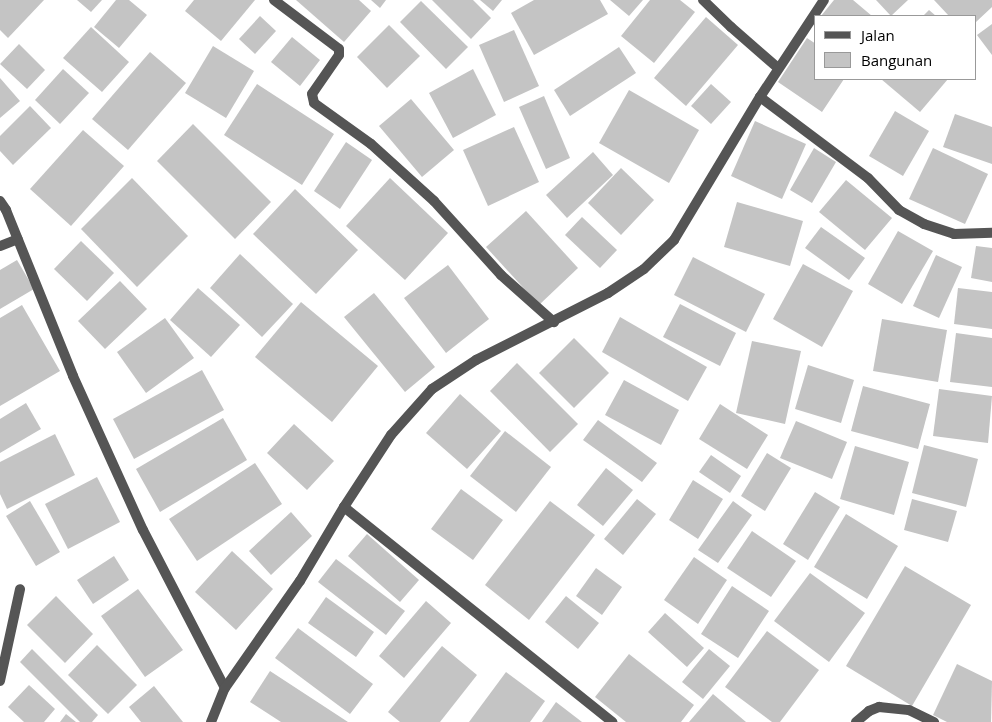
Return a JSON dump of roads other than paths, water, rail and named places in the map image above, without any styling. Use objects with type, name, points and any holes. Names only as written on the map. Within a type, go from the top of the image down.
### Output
[{"type":"street","points":[[274,0],[339,50],[339,55],[316,85],[312,94],[314,103],[371,144],[434,201],[501,275],[554,322]]},
{"type":"street","points":[[703,0],[778,68]]},
{"type":"street","points":[[211,722],[225,688],[300,581],[344,507],[391,436],[432,389],[476,360],[608,293],[644,269],[674,240],[778,68],[824,0]]},
{"type":"street","points":[[760,97],[868,178],[899,210],[924,224],[954,234],[992,233]]},
{"type":"street","points":[[0,201],[18,239],[73,376],[135,512],[225,688]]},
{"type":"street","points":[[0,246],[18,239]]},
{"type":"street","points":[[344,507],[612,722]]},
{"type":"street","points":[[0,681],[20,589]]},
{"type":"street","points":[[856,722],[869,711],[879,706],[908,710],[934,722]]}]
